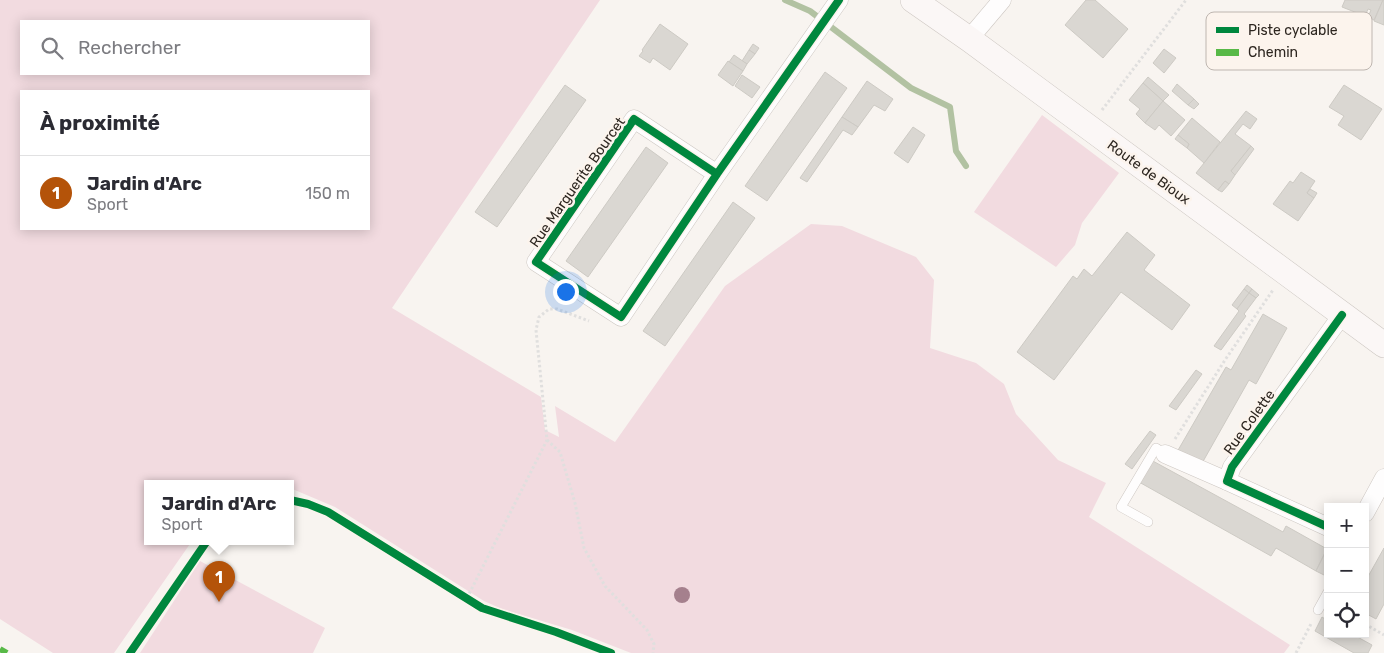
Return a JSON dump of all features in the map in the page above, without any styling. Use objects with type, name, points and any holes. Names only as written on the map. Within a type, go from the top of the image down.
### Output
[{"type":"main road","name":"Route de Bioux","points":[[913,0],[969,39],[1384,346]]},
{"type":"street","points":[[969,39],[1002,0]]},
{"type":"street","points":[[621,317],[717,174],[836,4]]},
{"type":"street","name":"Rue Marguerite Bourcet","points":[[621,317],[536,262],[634,119],[717,174]]},
{"type":"street","name":"Rue Colette","points":[[1227,481],[1232,467],[1342,315]]},
{"type":"street","points":[[1165,454],[1324,525]]},
{"type":"street","points":[[1369,506],[1384,478]]},
{"type":"lane","points":[[1148,522],[1121,507],[1156,448],[1165,454]]},
{"type":"lane","points":[[1318,610],[1327,593]]},
{"type":"path","points":[[1088,128],[1186,0]]},
{"type":"path","points":[[1165,454],[1224,360],[1285,273]]},
{"type":"path","points":[[467,598],[547,440],[536,330],[539,317],[549,309],[557,309],[600,325],[621,317]]},
{"type":"path","points":[[547,440],[560,452],[575,503],[584,548],[605,586],[647,630],[654,644],[653,653]]},
{"type":"path","points":[[1296,653],[1318,610]]},
{"type":"path","points":[[1369,626],[1384,635]]},
{"type":"shaded area","points":[[0,0],[600,0],[392,308],[541,397],[545,430],[559,437],[555,406],[615,442],[725,286],[811,224],[842,226],[916,257],[934,280],[930,348],[976,363],[1004,384],[1016,414],[1058,460],[1106,483],[1089,517],[1290,645],[1284,653],[631,653],[572,630],[502,609],[484,601],[335,507],[294,490],[294,480],[144,480],[144,545],[189,545],[114,653],[53,653],[0,619]]},
{"type":"shaded area","points":[[1042,115],[1119,173],[1082,223],[1075,245],[1056,267],[974,212]]},
{"type":"shaded area","points":[[200,561],[325,628],[313,653],[140,653]]},
{"type":"building","points":[[1086,0],[1095,0],[1128,29],[1103,58],[1065,25]]},
{"type":"building","points":[[1345,0],[1383,0],[1374,20],[1372,19],[1371,10],[1355,12],[1342,7]]},
{"type":"building","points":[[1384,0],[1384,25],[1374,21]]},
{"type":"building","points":[[660,24],[688,44],[670,70],[653,58],[650,63],[639,56]]},
{"type":"building","points":[[753,44],[759,48],[755,54],[749,50]]},
{"type":"building","points":[[1164,49],[1176,58],[1164,73],[1153,63]]},
{"type":"building","points":[[749,50],[755,54],[747,64],[742,61]]},
{"type":"building","points":[[734,55],[747,64],[743,71],[729,62]]},
{"type":"building","points":[[728,61],[743,71],[733,86],[718,75]]},
{"type":"building","points":[[825,72],[847,88],[767,201],[745,186]]},
{"type":"building","points":[[742,75],[760,87],[752,98],[735,86]]},
{"type":"building","points":[[1148,77],[1169,95],[1163,101],[1143,83]]},
{"type":"building","points":[[867,81],[893,99],[885,111],[874,105],[858,127],[842,117]]},
{"type":"building","points":[[1143,83],[1163,101],[1145,123],[1136,114],[1140,109],[1129,100]]},
{"type":"building","points":[[1177,84],[1194,99],[1188,105],[1172,91]]},
{"type":"building","points":[[565,85],[586,100],[497,227],[475,212]]},
{"type":"building","points":[[1344,85],[1382,109],[1361,140],[1338,125],[1344,116],[1329,107]]},
{"type":"building","points":[[1194,99],[1199,104],[1194,109],[1188,105]]},
{"type":"building","points":[[1163,101],[1185,120],[1171,136],[1159,125],[1155,130],[1145,123]]},
{"type":"building","points":[[1246,111],[1257,119],[1250,129],[1243,124],[1235,134],[1251,146],[1231,171],[1235,175],[1229,184],[1225,181],[1218,190],[1196,173]]},
{"type":"building","points":[[842,117],[858,127],[852,135],[843,130],[807,182],[800,178]]},
{"type":"building","points":[[1192,118],[1220,142],[1204,163],[1187,148],[1189,144],[1178,135]]},
{"type":"building","points":[[913,127],[925,135],[908,163],[894,153]]},
{"type":"building","points":[[1178,135],[1189,144],[1187,148],[1175,139]]},
{"type":"building","points":[[1251,146],[1254,149],[1235,175],[1231,171]]},
{"type":"building","points":[[646,147],[668,163],[588,277],[566,261]]},
{"type":"building","points":[[1301,172],[1315,181],[1307,193],[1314,198],[1298,221],[1273,204],[1290,181],[1293,183]]},
{"type":"building","points":[[1225,181],[1229,184],[1222,192],[1218,190]]},
{"type":"building","points":[[1310,189],[1317,193],[1314,198],[1307,193]]},
{"type":"building","points":[[733,202],[755,218],[665,346],[643,331]]},
{"type":"building","points":[[1127,232],[1155,255],[1144,270],[1190,305],[1172,330],[1121,292],[1054,380],[1017,352],[1073,276],[1077,279],[1084,269],[1092,276]]},
{"type":"building","points":[[1247,285],[1252,289],[1249,293],[1244,289]]},
{"type":"building","points":[[1244,289],[1249,293],[1237,309],[1232,305]]},
{"type":"building","points":[[1252,289],[1259,295],[1256,298],[1249,293]]},
{"type":"building","points":[[1249,293],[1256,298],[1244,314],[1246,316],[1221,350],[1214,346],[1239,311],[1237,309]]},
{"type":"building","points":[[1263,314],[1287,328],[1256,384],[1249,380],[1201,465],[1177,452],[1226,367],[1231,370]]},
{"type":"building","points":[[1196,370],[1202,374],[1176,410],[1169,406]]},
{"type":"building","points":[[1150,431],[1156,435],[1132,469],[1125,464]]},
{"type":"building","points":[[1151,460],[1283,532],[1286,526],[1324,547],[1324,555],[1316,571],[1276,548],[1271,556],[1139,482]]},
{"type":"building","points":[[1384,548],[1384,604],[1376,619],[1369,615],[1369,575]]},
{"type":"building","points":[[1324,555],[1324,575],[1316,571]]},
{"type":"building","points":[[1322,617],[1324,618],[1324,636],[1315,631]]},
{"type":"building","points":[[1327,638],[1359,638],[1372,645],[1368,653],[1354,653]]},
{"type":"waterway","points":[[785,0],[810,11],[911,88],[950,107],[956,151],[966,166]]},
{"type":"marked path","points":[[0,649],[7,653]]},
{"type":"cycle path","points":[[717,174],[621,317],[536,262],[634,119],[717,174],[839,0]]},
{"type":"cycle path","points":[[1324,525],[1227,481],[1232,467],[1342,315]]},
{"type":"cycle path","points":[[294,501],[328,512],[482,608],[556,632],[611,653]]},
{"type":"cycle path","points":[[130,653],[204,545]]},
{"type":"place","name":"Jardin d'Arc","points":[[219,602]]}]
